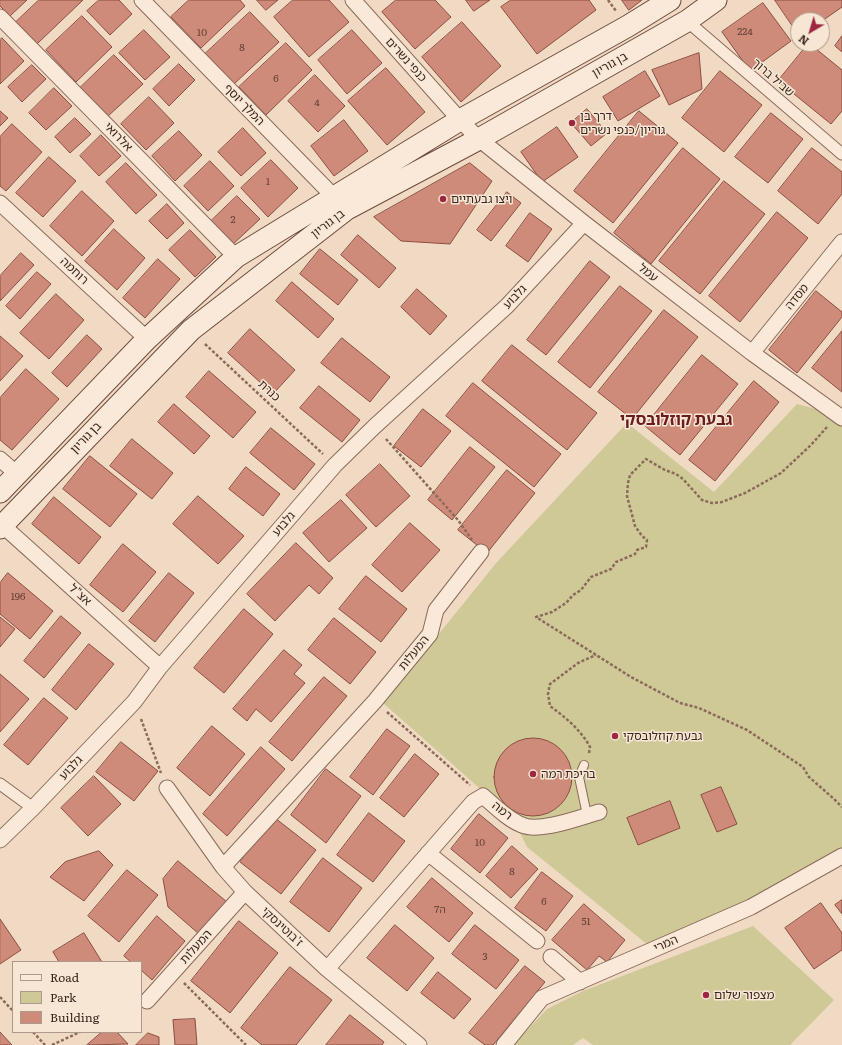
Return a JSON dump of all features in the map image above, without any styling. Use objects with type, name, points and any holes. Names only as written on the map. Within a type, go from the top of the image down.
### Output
[{"type":"main road","name":"בן גוריון","points":[[1,525],[191,330],[340,203],[460,120],[628,26],[670,0]]},
{"type":"main road","name":"בן גוריון","points":[[0,492],[147,339],[236,257],[340,203],[479,139],[687,21],[716,0]]},
{"type":"street","name":"המלך יוסף","points":[[142,0],[340,203]]},
{"type":"street","name":"כנפי נשרים","points":[[353,0],[460,120]]},
{"type":"street","name":"אלרואי","points":[[0,17],[236,257]]},
{"type":"street","name":"שביל ברוך","points":[[687,21],[842,154]]},
{"type":"street","name":"עמל","points":[[460,120],[479,139],[584,223],[752,353],[839,416]]},
{"type":"street","name":"רוחמה","points":[[0,203],[147,339]]},
{"type":"street","name":"גלבוע","points":[[0,840],[33,808],[134,702],[160,667],[335,465],[375,426],[507,306],[584,223]]},
{"type":"street","name":"מסדה","points":[[752,353],[842,242]]},
{"type":"street","points":[[0,459],[16,474]]},
{"type":"street","name":"אצ\"ל","points":[[1,525],[160,667]]},
{"type":"street","name":"המעלות","points":[[223,867],[375,701],[430,634],[436,610],[481,552]]},
{"type":"street","points":[[0,784],[33,808]]},
{"type":"street","name":"ז'בוטינסקי","points":[[167,788],[223,867],[245,892],[327,969],[419,1045]]},
{"type":"street","name":"רמה","points":[[327,969],[473,802],[482,796],[522,826],[546,826],[593,813]]},
{"type":"street","points":[[428,853],[537,941]]},
{"type":"street","name":"המרי","points":[[504,1045],[542,998],[751,906],[842,856]]},
{"type":"street","name":"המעלות","points":[[147,1001],[245,892]]},
{"type":"street","points":[[552,957],[580,982]]},
{"type":"lane","points":[[584,765],[579,777],[593,813]]},
{"type":"path","name":"כנרת","points":[[191,330],[335,465]]},
{"type":"path","points":[[839,416],[811,445],[780,473],[745,493],[722,502],[712,503],[702,500],[684,479],[646,459],[630,475],[626,496],[635,526],[647,540],[646,548],[637,550],[635,554],[616,562],[611,569],[594,575],[588,580],[581,590],[573,595],[566,603],[552,612],[536,617],[631,677],[680,703],[699,708],[747,730],[803,767],[809,777],[842,807]]},
{"type":"path","points":[[375,426],[458,520],[481,552]]},
{"type":"path","points":[[584,765],[590,747],[585,737],[566,718],[550,706],[548,694],[550,684],[584,659],[596,655]]},
{"type":"path","points":[[375,701],[482,796]]},
{"type":"path","points":[[134,702],[167,788]]},
{"type":"path","points":[[173,972],[246,1045]]},
{"type":"path","points":[[0,997],[12,1010]]},
{"type":"path","points":[[34,1033],[45,1045]]},
{"type":"path","points":[[52,1045],[78,1033]]},
{"type":"green space","points":[[797,404],[835,414],[842,418],[842,856],[653,949],[527,847],[512,817],[383,703],[497,562],[627,423],[714,492]]},
{"type":"green space","points":[[753,926],[834,1000],[790,1045],[593,1045],[583,1038],[573,1045],[513,1045],[547,1009],[583,991]]},
{"type":"building","points":[[0,0],[27,0],[10,16],[0,6]]},
{"type":"building","points":[[39,0],[83,0],[37,44],[16,22]]},
{"type":"building","points":[[99,0],[119,0],[132,14],[110,35],[87,11]]},
{"type":"building","points":[[189,0],[240,0],[245,6],[201,48],[171,17]]},
{"type":"building","points":[[257,0],[278,0],[266,10]]},
{"type":"building","points":[[293,0],[329,0],[349,22],[309,57],[274,17]]},
{"type":"building","points":[[396,0],[435,0],[451,17],[415,49],[382,12]]},
{"type":"building","points":[[466,0],[490,0],[474,11]]},
{"type":"building","points":[[511,0],[589,0],[596,10],[537,54],[501,7]]},
{"type":"building","points":[[622,0],[642,0],[629,10]]},
{"type":"building","points":[[775,0],[842,0],[842,7],[830,15],[830,12],[790,12],[790,22]]},
{"type":"building","points":[[763,3],[790,42],[750,71],[722,32]]},
{"type":"building","points":[[250,12],[279,42],[234,84],[205,54]]},
{"type":"building","points":[[82,16],[112,47],[76,82],[46,50]]},
{"type":"building","points":[[462,22],[501,66],[461,102],[422,57]]},
{"type":"building","points":[[144,30],[170,57],[145,80],[119,53]]},
{"type":"building","points":[[352,30],[382,63],[347,94],[318,60]]},
{"type":"building","points":[[842,36],[842,52],[835,46]]},
{"type":"building","points":[[2,38],[24,61],[0,84],[0,40]]},
{"type":"building","points":[[286,43],[312,70],[266,115],[239,87]]},
{"type":"building","points":[[802,52],[820,52],[842,70],[842,111],[831,124],[778,81]]},
{"type":"building","points":[[699,53],[702,89],[669,105],[652,70]]},
{"type":"building","points":[[114,55],[143,84],[107,117],[80,88]]},
{"type":"building","points":[[179,64],[195,80],[169,106],[153,89]]},
{"type":"building","points":[[32,65],[46,79],[22,102],[8,87]]},
{"type":"building","points":[[386,68],[425,112],[387,145],[348,101]]},
{"type":"building","points":[[645,71],[660,96],[618,121],[603,97]]},
{"type":"building","points":[[720,71],[762,105],[724,152],[682,118]]},
{"type":"building","points":[[315,75],[345,106],[318,132],[288,101]]},
{"type":"building","points":[[54,88],[72,106],[46,130],[29,113]]},
{"type":"building","points":[[149,97],[174,123],[146,150],[121,124]]},
{"type":"building","points":[[587,109],[607,133],[591,146],[571,123]]},
{"type":"building","points":[[0,111],[8,118],[0,126]]},
{"type":"building","points":[[639,111],[678,143],[613,223],[574,191]]},
{"type":"building","points":[[771,113],[803,139],[768,183],[735,157]]},
{"type":"building","points":[[75,118],[91,134],[70,153],[55,137]]},
{"type":"building","points":[[344,120],[368,151],[334,176],[311,146]]},
{"type":"building","points":[[12,124],[42,152],[6,191],[0,186],[0,137]]},
{"type":"building","points":[[557,127],[578,157],[542,182],[521,152]]},
{"type":"building","points":[[243,128],[266,153],[241,176],[218,152]]},
{"type":"building","points":[[179,131],[202,155],[175,181],[152,156]]},
{"type":"building","points":[[101,135],[121,156],[99,176],[80,156]]},
{"type":"building","points":[[683,148],[720,179],[651,264],[614,233]]},
{"type":"building","points":[[812,148],[842,172],[842,194],[818,224],[778,191]]},
{"type":"building","points":[[49,157],[76,181],[43,217],[16,193]]},
{"type":"building","points":[[271,160],[298,188],[268,217],[241,188]]},
{"type":"building","points":[[210,161],[234,186],[208,211],[184,186]]},
{"type":"building","points":[[126,163],[157,195],[136,214],[106,182]]},
{"type":"building","name":"ויצו גבעתיים","points":[[470,163],[492,181],[450,244],[401,241],[374,217]]},
{"type":"building","points":[[724,181],[765,214],[700,294],[659,261]]},
{"type":"building","points":[[82,191],[114,221],[82,256],[50,226]]},
{"type":"building","points":[[507,192],[521,203],[491,241],[477,230]]},
{"type":"building","points":[[237,196],[260,219],[231,246],[209,223]]},
{"type":"building","points":[[167,204],[184,223],[167,239],[149,221]]},
{"type":"building","points":[[777,212],[808,238],[740,322],[709,296]]},
{"type":"building","points":[[530,213],[552,229],[528,262],[506,246]]},
{"type":"building","points":[[114,229],[145,258],[117,290],[85,261]]},
{"type":"building","points":[[190,230],[216,257],[195,277],[169,250]]},
{"type":"building","points":[[358,235],[396,268],[379,288],[341,255]]},
{"type":"building","points":[[320,249],[358,280],[338,305],[300,274]]},
{"type":"building","points":[[21,253],[34,265],[0,301],[0,276]]},
{"type":"building","points":[[158,259],[180,279],[145,318],[123,298]]},
{"type":"building","points":[[590,261],[610,277],[546,355],[527,340]]},
{"type":"building","points":[[37,272],[51,284],[20,319],[6,306]]},
{"type":"building","points":[[292,282],[334,319],[318,338],[276,301]]},
{"type":"building","points":[[620,286],[652,311],[590,388],[558,362]]},
{"type":"building","points":[[417,289],[447,316],[430,335],[401,307]]},
{"type":"building","points":[[816,291],[842,312],[842,317],[797,373],[769,350]]},
{"type":"building","points":[[56,294],[84,320],[49,359],[20,333]]},
{"type":"building","points":[[664,310],[698,337],[632,419],[598,392]]},
{"type":"building","points":[[250,329],[295,370],[273,394],[228,353]]},
{"type":"building","points":[[842,331],[842,392],[812,368]]},
{"type":"building","points":[[87,335],[102,349],[67,387],[52,373]]},
{"type":"building","points":[[0,336],[23,356],[0,381]]},
{"type":"building","points":[[342,338],[390,377],[370,402],[321,363]]},
{"type":"building","points":[[512,345],[597,413],[567,450],[482,381]]},
{"type":"building","points":[[702,355],[738,384],[680,455],[645,426]]},
{"type":"building","points":[[26,369],[59,399],[12,450],[0,440],[0,398]]},
{"type":"building","points":[[209,371],[256,412],[233,438],[186,397]]},
{"type":"building","points":[[754,381],[779,402],[715,481],[689,460]]},
{"type":"building","points":[[473,383],[561,454],[534,487],[446,416]]},
{"type":"building","points":[[319,386],[360,420],[342,442],[300,408]]},
{"type":"building","points":[[174,404],[210,436],[194,454],[158,422]]},
{"type":"building","points":[[423,409],[451,431],[421,467],[394,446]]},
{"type":"building","points":[[271,428],[315,464],[294,490],[250,453]]},
{"type":"building","points":[[132,439],[173,473],[152,499],[110,466]]},
{"type":"building","points":[[470,447],[495,467],[452,520],[428,500]]},
{"type":"building","points":[[90,456],[137,494],[110,527],[63,489]]},
{"type":"building","points":[[380,464],[410,496],[376,527],[346,495]]},
{"type":"building","points":[[246,467],[280,494],[263,516],[229,489]]},
{"type":"building","points":[[507,470],[535,493],[487,553],[458,530]]},
{"type":"building","points":[[198,496],[244,536],[218,564],[173,524]]},
{"type":"building","points":[[54,497],[101,537],[79,564],[32,524]]},
{"type":"building","points":[[341,500],[367,528],[329,562],[303,533]]},
{"type":"building","points":[[410,523],[440,550],[402,592],[372,565]]},
{"type":"building","points":[[296,543],[333,578],[319,594],[309,585],[275,621],[247,594]]},
{"type":"building","points":[[123,544],[156,572],[123,612],[90,585]]},
{"type":"building","points":[[8,573],[53,611],[30,639],[0,614],[0,583]]},
{"type":"building","points":[[169,573],[194,593],[155,642],[129,621]]},
{"type":"building","points":[[366,576],[407,609],[381,642],[339,609]]},
{"type":"building","points":[[244,609],[273,634],[224,693],[194,668]]},
{"type":"building","points":[[61,616],[81,633],[44,678],[24,661]]},
{"type":"building","points":[[0,617],[15,629],[0,647]]},
{"type":"building","points":[[334,618],[376,652],[350,684],[308,650]]},
{"type":"building","points":[[89,644],[114,664],[76,710],[52,690]]},
{"type":"building","points":[[284,650],[302,665],[294,674],[305,683],[271,722],[256,709],[247,721],[233,709]]},
{"type":"building","points":[[0,674],[29,699],[0,732]]},
{"type":"building","points":[[324,677],[347,696],[292,761],[269,742]]},
{"type":"building","points":[[44,698],[68,718],[28,765],[4,745]]},
{"type":"building","points":[[212,726],[245,754],[210,796],[177,768]]},
{"type":"building","points":[[387,729],[410,746],[373,795],[350,777]]},
{"type":"building","name":"בריכת רמה","points":[[533,738],[548,741],[561,749],[569,762],[572,777],[569,792],[561,805],[548,813],[533,816],[518,813],[505,805],[497,792],[494,777],[497,762],[505,749],[518,741]]},
{"type":"building","points":[[121,742],[158,771],[134,801],[96,772]]},
{"type":"building","points":[[261,747],[285,769],[227,836],[203,814]]},
{"type":"building","points":[[415,754],[439,774],[404,817],[380,798]]},
{"type":"building","points":[[326,769],[361,796],[326,843],[291,815]]},
{"type":"building","points":[[94,776],[121,804],[88,836],[61,808]]},
{"type":"building","points":[[721,787],[737,824],[717,832],[701,795]]},
{"type":"building","points":[[670,801],[680,828],[638,845],[627,818]]},
{"type":"building","points":[[369,813],[405,841],[373,882],[337,855]]},
{"type":"building","points":[[479,814],[508,838],[480,873],[451,849]]},
{"type":"building","points":[[275,818],[316,850],[281,894],[240,862]]},
{"type":"building","points":[[512,846],[538,869],[511,898],[486,876]]},
{"type":"building","points":[[99,851],[113,865],[84,901],[50,877],[65,862]]},
{"type":"building","points":[[323,858],[362,888],[329,932],[290,902]]},
{"type":"building","points":[[178,861],[227,902],[199,934],[168,907],[163,879]]},
{"type":"building","points":[[127,870],[158,895],[119,942],[88,916]]},
{"type":"building","points":[[542,872],[573,896],[546,931],[515,908]]},
{"type":"building","points":[[432,878],[473,913],[449,942],[407,907]]},
{"type":"building","points":[[842,900],[842,914],[835,905]]},
{"type":"building","points":[[821,903],[842,933],[842,950],[814,969],[785,928]]},
{"type":"building","points":[[584,904],[625,940],[607,962],[599,956],[587,970],[552,940]]},
{"type":"building","points":[[157,916],[185,941],[152,980],[142,971],[142,961],[130,961],[124,956]]},
{"type":"building","points":[[0,919],[21,950],[0,964]]},
{"type":"building","points":[[239,921],[278,953],[230,1013],[191,981]]},
{"type":"building","points":[[395,925],[434,958],[407,991],[367,958]]},
{"type":"building","points":[[475,925],[519,960],[496,989],[452,954]]},
{"type":"building","points":[[84,933],[101,961],[58,961],[53,952]]},
{"type":"building","points":[[525,966],[545,982],[493,1045],[485,1045],[469,1033]]},
{"type":"building","points":[[290,967],[332,1000],[296,1045],[262,1045],[241,1028]]},
{"type":"building","points":[[438,972],[471,999],[454,1019],[421,993]]},
{"type":"building","points":[[350,1015],[384,1042],[382,1045],[326,1045]]},
{"type":"building","points":[[195,1019],[197,1045],[175,1045],[173,1020]]},
{"type":"building","points":[[0,1032],[12,1045],[0,1045]]},
{"type":"building","points":[[101,1033],[118,1033],[128,1044],[87,1045]]},
{"type":"building","points":[[148,1033],[159,1037],[159,1045],[136,1045]]},
{"type":"place","name":"דרך בן גוריון/כנפי נשרים","points":[[572,123]]},
{"type":"place","name":"ויצו גבעתיים","points":[[443,199]]},
{"type":"place","name":"גבעת קוזלובסקי","points":[[615,736]]},
{"type":"place","name":"בריכת רמה","points":[[533,774]]},
{"type":"place","name":"מצפור שלום","points":[[706,995]]},
{"type":"district","name":"גבעת קוזלובסקי","points":[[676,420]]}]
